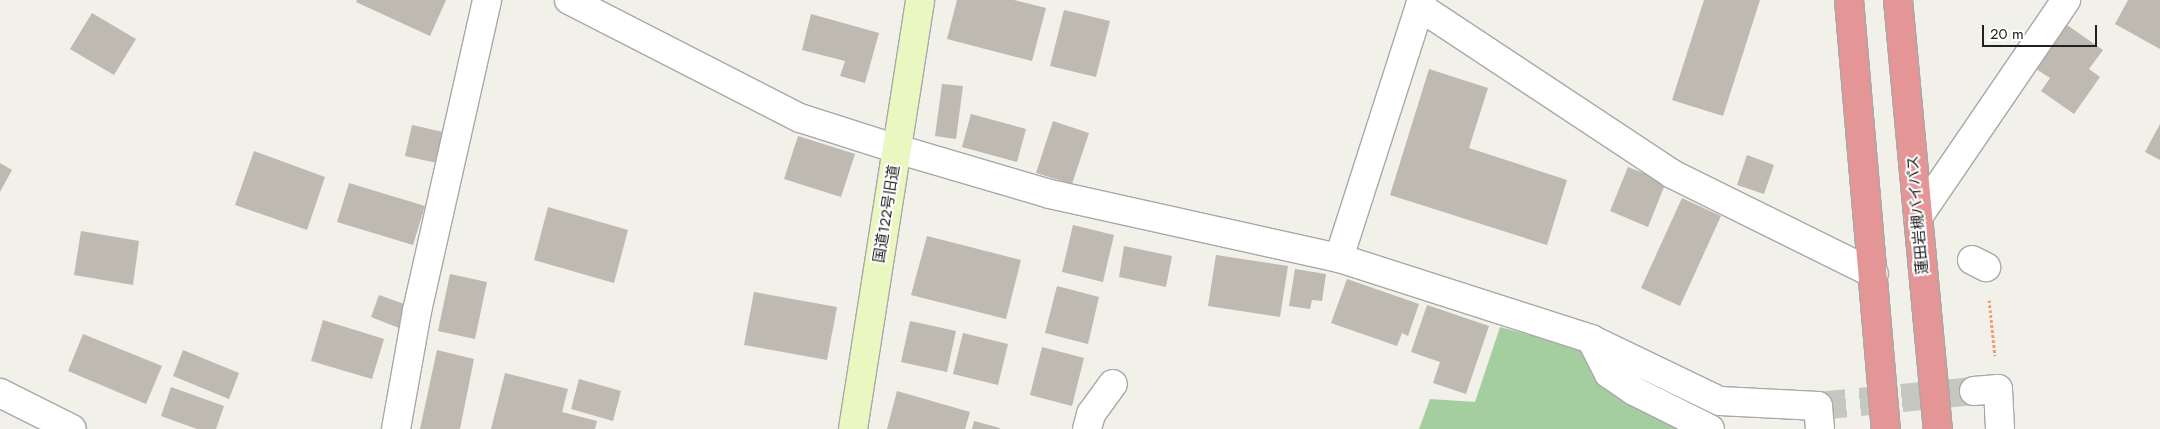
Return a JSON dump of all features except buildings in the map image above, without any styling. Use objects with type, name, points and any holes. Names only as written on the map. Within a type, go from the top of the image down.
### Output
[{"type":"highway","points":[[1849,0],[1886,429]]},
{"type":"highway","name":"蓮田岩槻バイパス","points":[[1898,0],[1938,429]]},
{"type":"street","points":[[396,429],[417,311],[487,0]]},
{"type":"street","points":[[569,0],[800,118],[1050,194],[1339,258],[1591,339],[1720,401],[1818,406],[1820,429]]},
{"type":"street","name":"国道122号旧道","points":[[853,429],[920,0]]},
{"type":"street","points":[[1918,217],[2066,0]]},
{"type":"street","points":[[1339,258],[1421,3],[1672,174],[1874,274]]},
{"type":"street","points":[[1591,339],[1609,374],[1634,391],[1710,429]]},
{"type":"street","points":[[1086,429],[1091,414],[1113,384]]},
{"type":"street","points":[[1986,390],[2000,429]]},
{"type":"street","points":[[0,393],[72,429]]},
{"type":"path","points":[[1979,264],[1986,390]]},
{"type":"green space","points":[[1500,327],[1586,350],[1591,372],[1697,429],[1419,429],[1430,399],[1475,402]]},
{"type":"tunnel","points":[[1818,406],[1974,391]]}]
